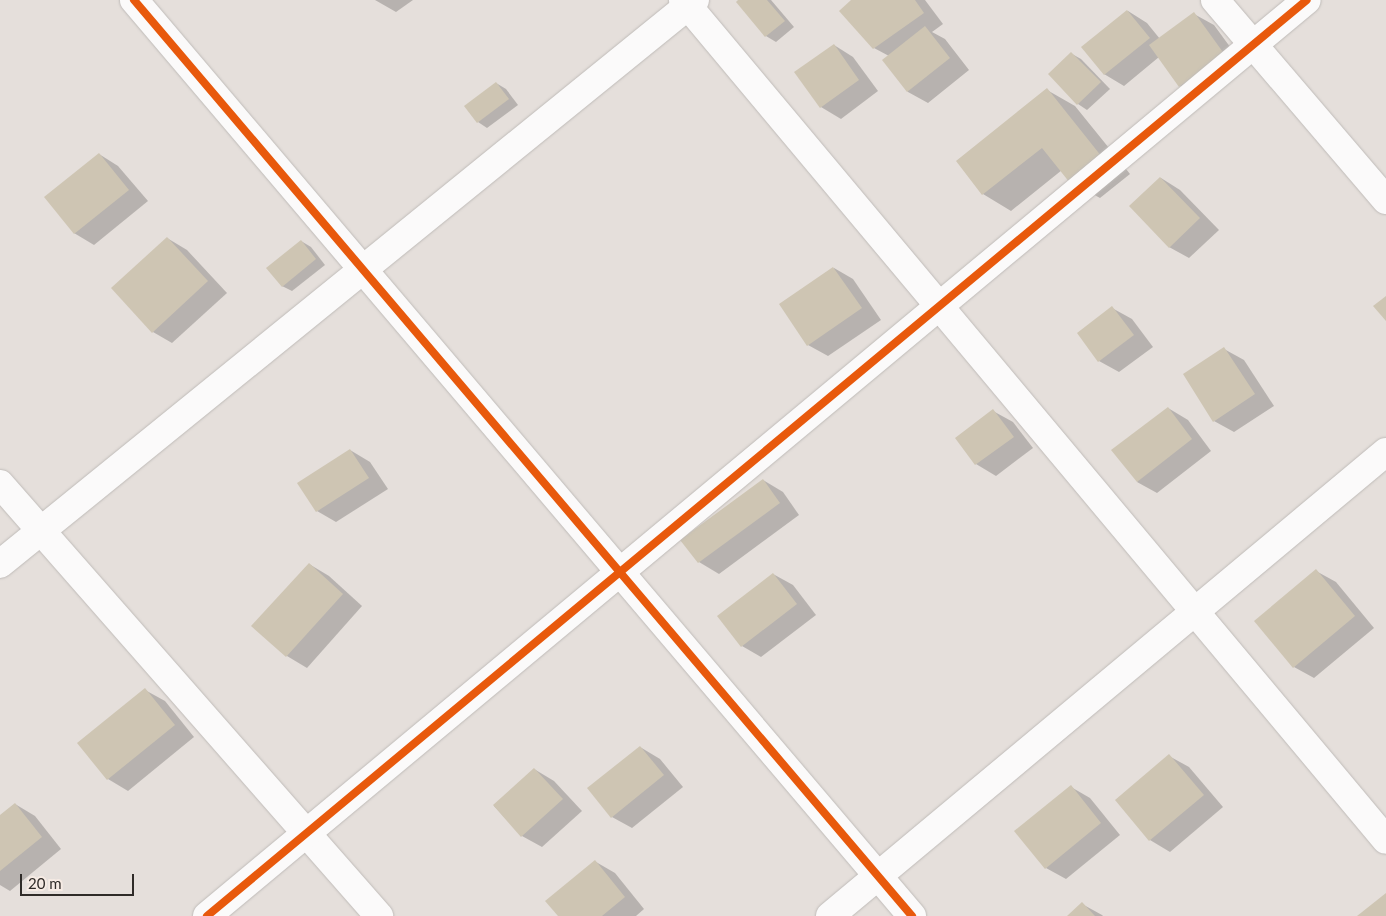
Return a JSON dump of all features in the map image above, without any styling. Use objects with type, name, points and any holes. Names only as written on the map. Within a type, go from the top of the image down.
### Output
[{"type":"street","points":[[134,0],[912,916]]},
{"type":"street","points":[[1216,0],[1386,200]]},
{"type":"street","points":[[207,916],[1307,0]]},
{"type":"street","points":[[0,564],[364,270],[689,2],[939,306],[1386,840]]},
{"type":"street","points":[[830,916],[1386,452]]},
{"type":"street","points":[[0,484],[379,916]]},
{"type":"building","points":[[738,0],[767,0],[785,21],[765,37],[736,2]]},
{"type":"building","points":[[851,0],[915,0],[924,13],[873,49],[839,11]]},
{"type":"building","points":[[1127,10],[1150,38],[1104,75],[1081,47]]},
{"type":"building","points":[[1194,12],[1225,55],[1179,87],[1149,45]]},
{"type":"building","points":[[925,26],[950,58],[907,92],[882,60]]},
{"type":"building","points":[[834,44],[859,80],[820,108],[794,72]]},
{"type":"building","points":[[1071,52],[1101,82],[1077,105],[1048,74]]},
{"type":"building","points":[[496,82],[509,99],[477,123],[464,106]]},
{"type":"building","points":[[1047,88],[1102,157],[1070,183],[1042,148],[982,195],[956,161]]},
{"type":"building","points":[[99,153],[129,190],[74,234],[44,197]]},
{"type":"building","points":[[1160,177],[1200,218],[1169,248],[1129,206]]},
{"type":"building","points":[[167,237],[208,281],[152,333],[111,288]]},
{"type":"building","points":[[301,240],[316,259],[282,287],[266,268]]},
{"type":"building","points":[[833,267],[862,308],[807,346],[779,304]]},
{"type":"building","points":[[1386,296],[1386,321],[1373,306]]},
{"type":"building","points":[[1112,306],[1134,335],[1098,362],[1077,333]]},
{"type":"building","points":[[1224,347],[1255,394],[1213,422],[1183,374]]},
{"type":"building","points":[[1168,407],[1192,439],[1137,482],[1111,450]]},
{"type":"building","points":[[993,409],[1014,437],[975,465],[955,438]]},
{"type":"building","points":[[350,449],[369,478],[316,512],[297,483]]},
{"type":"building","points":[[763,479],[780,503],[698,563],[680,540]]},
{"type":"building","points":[[309,563],[343,594],[286,657],[251,626]]},
{"type":"building","points":[[1316,569],[1355,616],[1293,668],[1254,621]]},
{"type":"building","points":[[773,573],[797,604],[741,647],[717,616]]},
{"type":"building","points":[[145,688],[175,725],[107,780],[77,743]]},
{"type":"building","points":[[640,746],[664,775],[611,818],[587,788]]},
{"type":"building","points":[[1169,754],[1204,795],[1149,841],[1115,800]]},
{"type":"building","points":[[534,768],[563,799],[521,837],[493,805]]},
{"type":"building","points":[[1071,785],[1101,823],[1045,869],[1014,831]]},
{"type":"building","points":[[15,803],[42,837],[0,871],[0,815]]},
{"type":"building","points":[[595,860],[625,897],[602,916],[558,916],[545,901]]},
{"type":"building","points":[[1386,893],[1386,916],[1357,916]]},
{"type":"building","points":[[1082,902],[1095,916],[1067,916]]},
{"type":"cycle path","points":[[134,0],[912,916]]},
{"type":"cycle path","points":[[207,916],[1307,0]]}]
